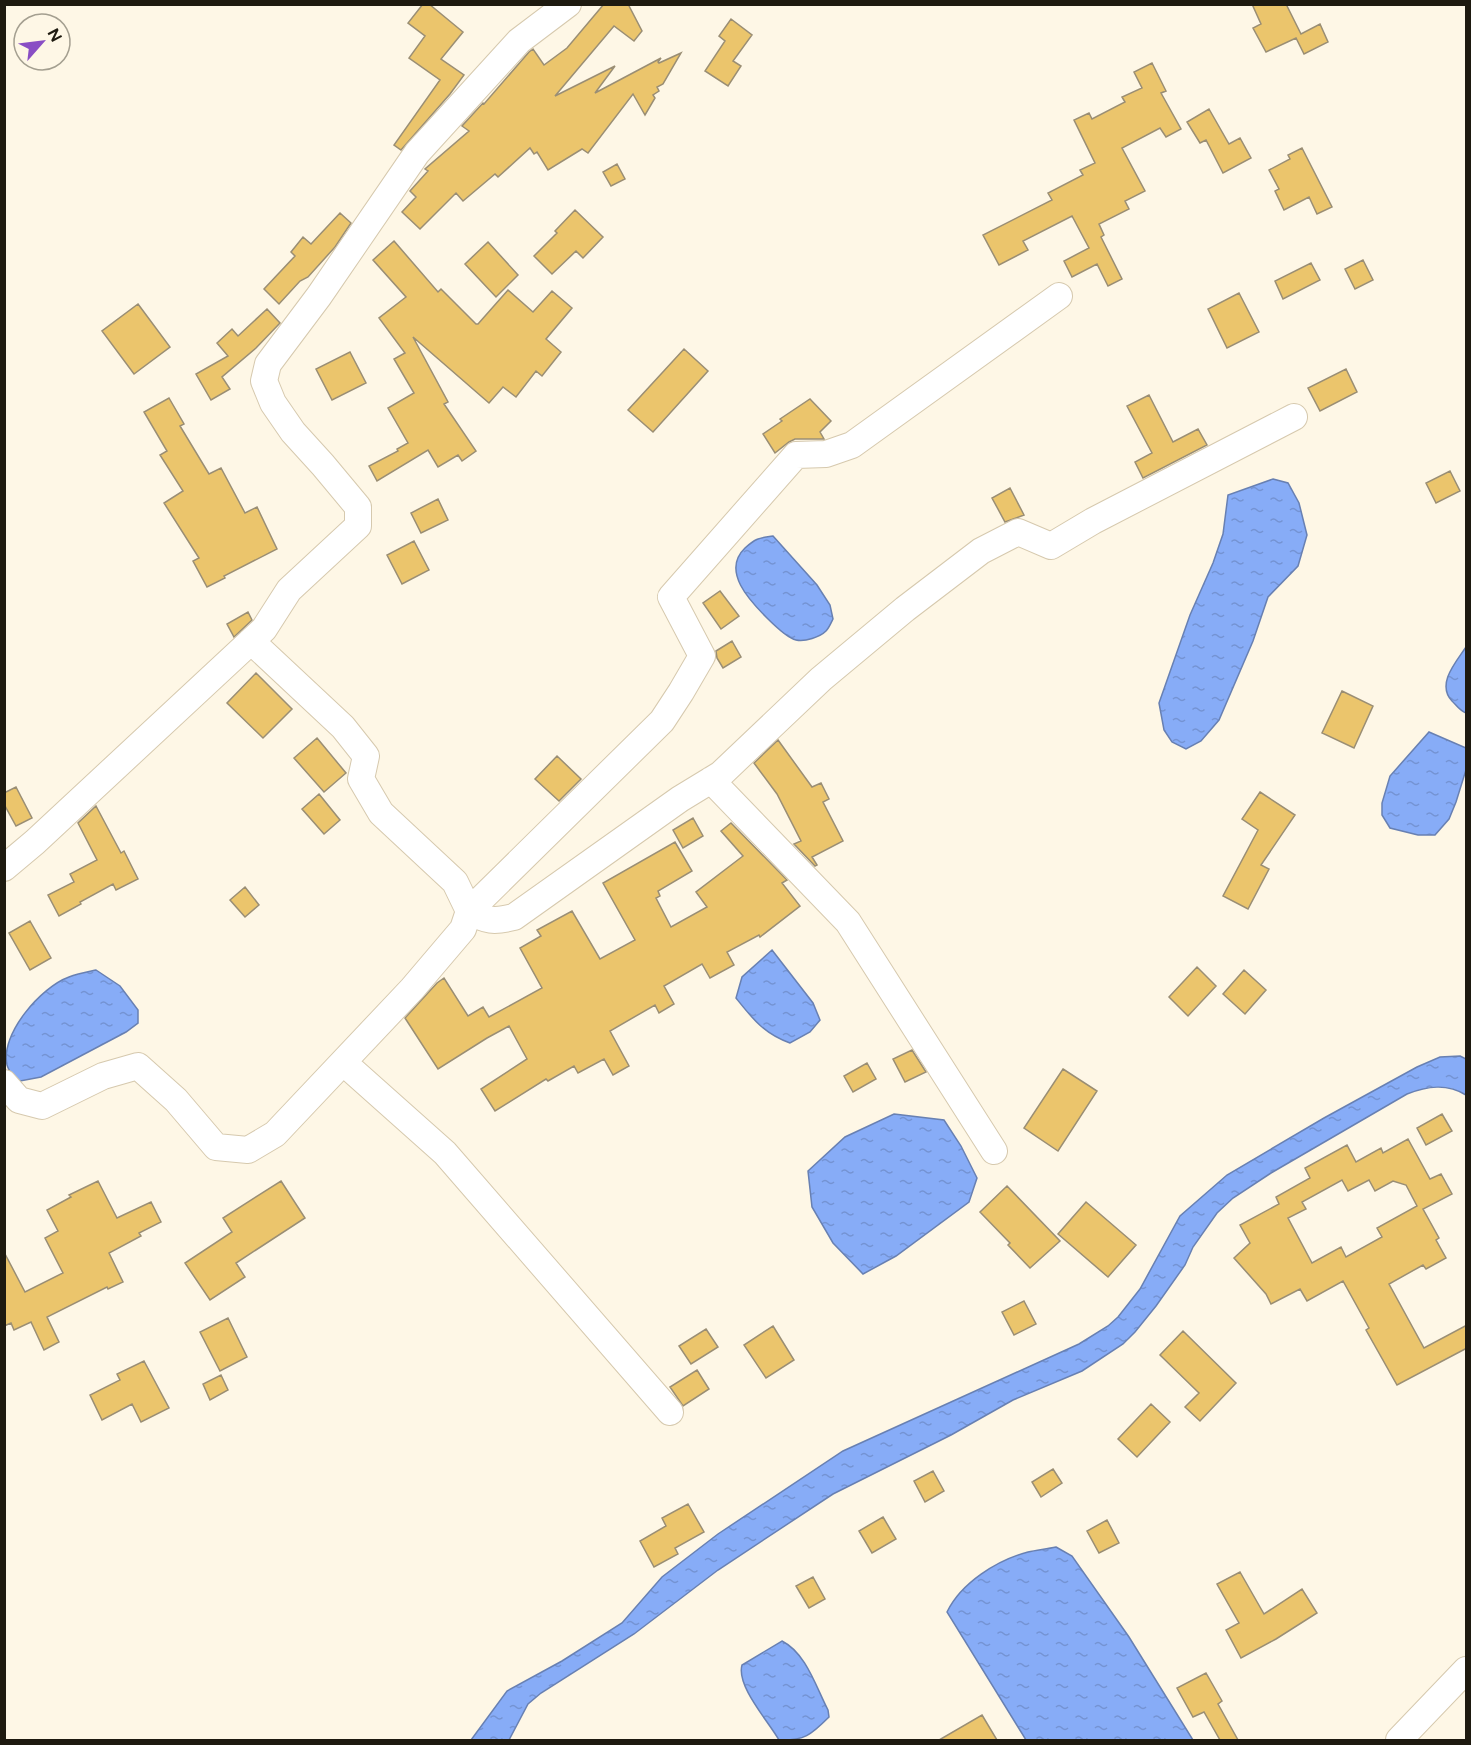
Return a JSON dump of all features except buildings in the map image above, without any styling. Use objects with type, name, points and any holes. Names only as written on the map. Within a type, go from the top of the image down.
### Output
[{"type":"street","points":[[4,868],[35,842],[264,629],[290,590],[358,526],[357,507],[293,432],[273,403],[264,381],[268,364],[319,296],[417,153],[519,41],[568,4]]},
{"type":"street","points":[[4,1083],[20,1100],[42,1106],[103,1076],[138,1066],[176,1100],[216,1147],[248,1150],[275,1134],[412,989],[463,929],[469,910],[662,721],[702,656],[671,597],[796,455],[826,454],[852,445],[1059,296]]},
{"type":"street","points":[[251,641],[349,735],[366,756],[361,779],[381,813],[455,882],[469,910],[482,918],[497,921],[514,917],[680,799],[711,780],[821,679],[905,609],[981,551],[1018,532],[1050,546],[1093,521],[1293,417]]},
{"type":"street","points":[[711,780],[848,922],[994,1151]]},
{"type":"street","points":[[344,1063],[445,1153],[670,1412]]},
{"type":"street","points":[[1399,1740],[1467,1670]]},
{"type":"water","points":[[1273,479],[1288,483],[1299,503],[1307,535],[1298,566],[1268,597],[1253,641],[1219,720],[1201,741],[1186,749],[1172,742],[1164,730],[1159,703],[1190,615],[1223,534],[1228,495]]},
{"type":"water","points":[[773,536],[817,585],[830,605],[833,619],[826,631],[816,637],[796,640],[776,627],[746,594],[737,576],[738,557],[745,548],[755,540]]},
{"type":"water","points":[[1466,647],[1466,713],[1452,701],[1446,688],[1449,673]]},
{"type":"water","points":[[1429,732],[1466,748],[1466,770],[1456,802],[1449,819],[1435,835],[1418,835],[1390,828],[1382,815],[1382,803],[1390,776]]},
{"type":"water","points":[[772,950],[813,1003],[820,1020],[810,1032],[790,1043],[766,1030],[753,1019],[736,998],[742,977]]},
{"type":"water","points":[[96,970],[120,986],[138,1010],[138,1023],[126,1032],[41,1077],[15,1082],[7,1065],[7,1053],[16,1026],[25,1013],[35,1001],[58,982]]},
{"type":"water","points":[[1460,1056],[1466,1059],[1466,1095],[1444,1087],[1422,1089],[1407,1094],[1271,1173],[1233,1198],[1217,1213],[1156,1306],[1123,1344],[1082,1371],[1013,1400],[951,1435],[833,1494],[718,1570],[634,1634],[541,1693],[528,1704],[509,1740],[471,1740],[507,1691],[562,1661],[622,1623],[662,1577],[718,1534],[843,1451],[1079,1344],[1108,1326],[1140,1289],[1180,1216],[1227,1175],[1417,1067],[1440,1057]]},
{"type":"water","points":[[894,1114],[944,1120],[961,1146],[977,1178],[969,1202],[896,1256],[863,1274],[833,1243],[812,1207],[808,1171],[845,1137]]},
{"type":"water","points":[[1056,1547],[1072,1556],[1129,1637],[1193,1740],[1026,1740],[947,1612],[953,1601],[971,1582],[992,1567],[1028,1552]]},
{"type":"water","points":[[782,1641],[790,1646],[804,1662],[828,1710],[829,1717],[807,1736],[788,1740],[779,1740],[754,1704],[741,1674],[742,1665]]}]
